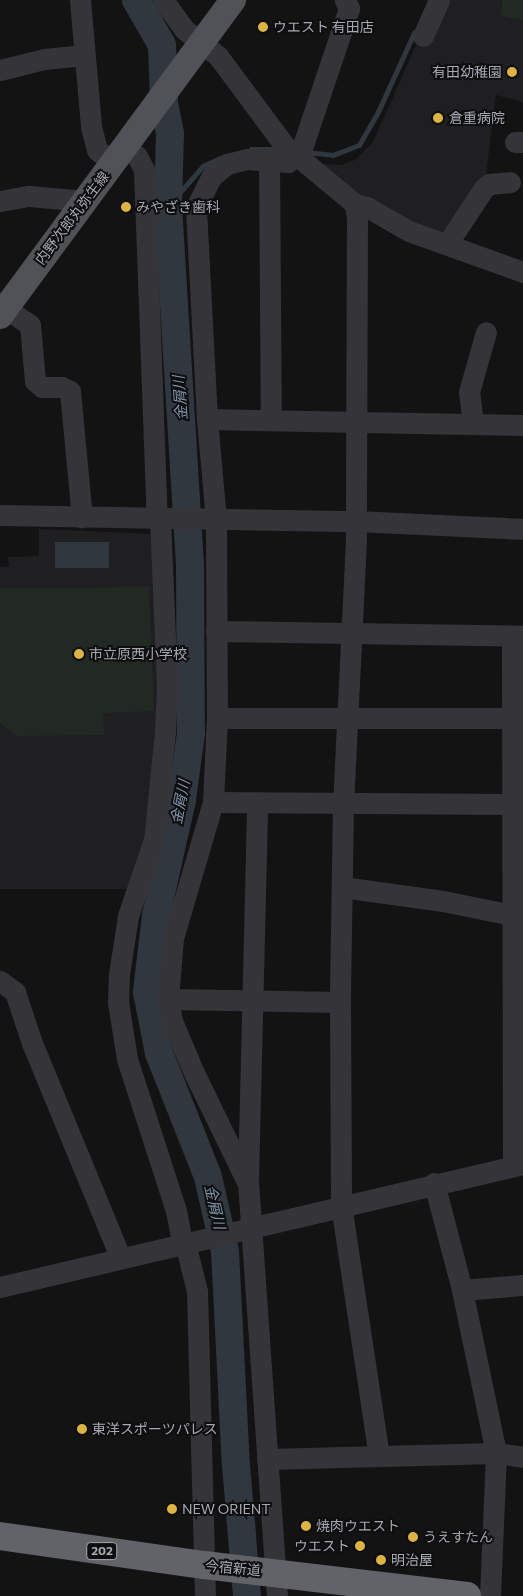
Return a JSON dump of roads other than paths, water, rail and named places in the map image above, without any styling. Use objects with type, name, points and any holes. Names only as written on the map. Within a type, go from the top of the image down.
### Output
[{"type":"highway","name":"今宿新道","points":[[0,1536],[204,1579]]},
{"type":"highway","name":"今宿新道","points":[[0,1550],[204,1579],[467,1596]]},
{"type":"highway","name":"今宿新道","points":[[275,1583],[372,1596]]},
{"type":"main road","points":[[200,43],[232,0]]},
{"type":"main road","name":"内野次郎丸弥生線","points":[[3,312],[200,43]]},
{"type":"street","points":[[80,0],[91,126],[97,150],[118,156],[137,156],[144,170],[167,688],[165,732],[154,840],[128,916],[119,974],[118,1002],[127,1059],[174,1202],[197,1291],[204,1579]]},
{"type":"street","points":[[163,0],[185,30],[218,56],[297,153],[355,204],[367,207],[409,231],[523,272]]},
{"type":"street","points":[[248,1184],[195,1075],[172,1021],[168,999],[173,938],[213,802],[217,718],[216,520],[207,419],[196,207],[212,176],[227,164],[247,159],[269,159],[288,162],[297,153],[349,8],[346,0]]},
{"type":"street","points":[[423,36],[439,0]]},
{"type":"street","points":[[0,70],[44,58],[85,55]]},
{"type":"street","points":[[269,159],[271,420]]},
{"type":"street","points":[[447,244],[484,188],[490,184],[510,182]]},
{"type":"street","points":[[0,201],[29,196],[86,201]]},
{"type":"street","points":[[355,204],[356,521],[350,634],[349,717],[343,803],[340,1002],[341,1205],[378,1456]]},
{"type":"street","points":[[3,312],[30,325],[35,381],[42,387],[62,387],[70,392],[82,516]]},
{"type":"street","points":[[473,424],[469,392],[486,332]]},
{"type":"street","points":[[207,419],[523,425]]},
{"type":"street","points":[[0,514],[216,520],[356,521],[523,529]]},
{"type":"street","points":[[0,1287],[120,1256],[184,1243],[253,1225],[518,1165],[512,915],[516,804],[511,718],[517,636],[216,632]]},
{"type":"street","points":[[217,718],[511,718]]},
{"type":"street","points":[[213,802],[516,804]]},
{"type":"street","points":[[257,803],[248,1184],[253,1225],[275,1583]]},
{"type":"street","points":[[342,888],[442,901],[512,915]]},
{"type":"street","points":[[0,981],[15,992],[32,1043],[120,1256]]},
{"type":"street","points":[[168,999],[340,1002]]},
{"type":"street","points":[[434,1183],[462,1290],[496,1453],[490,1596]]},
{"type":"street","points":[[462,1290],[523,1284]]},
{"type":"street","points":[[267,1459],[496,1453],[523,1457]]},
{"type":"waterway","name":"金屑川","points":[[136,0],[162,45],[164,103],[170,133],[168,206],[190,563],[191,733],[182,800],[156,915],[147,992],[159,1053],[208,1177],[225,1251],[236,1465],[247,1596]]},
{"type":"waterway","points":[[306,152],[333,155],[359,145],[378,112],[414,33]]},
{"type":"waterway","points":[[251,149],[279,149]]},
{"type":"waterway","points":[[168,206],[203,166],[220,158]]},
{"type":"place","name":"ウエスト 有田店","points":[[263,27]]},
{"type":"place","name":"有田幼稚園","points":[[512,72]]},
{"type":"place","name":"倉重病院","points":[[438,118]]},
{"type":"place","name":"みやざき歯科","points":[[126,207]]},
{"type":"place","name":"市立原西小学校","points":[[79,654]]},
{"type":"place","name":"東洋スポーツパレス","points":[[82,1429]]},
{"type":"place","name":"NEW ORIENT","points":[[172,1509]]},
{"type":"place","name":"焼肉ウエスト","points":[[306,1526]]},
{"type":"place","name":"うえすたん","points":[[413,1537]]},
{"type":"place","name":"ウエスト","points":[[360,1546]]},
{"type":"place","name":"明治屋","points":[[381,1560]]}]
